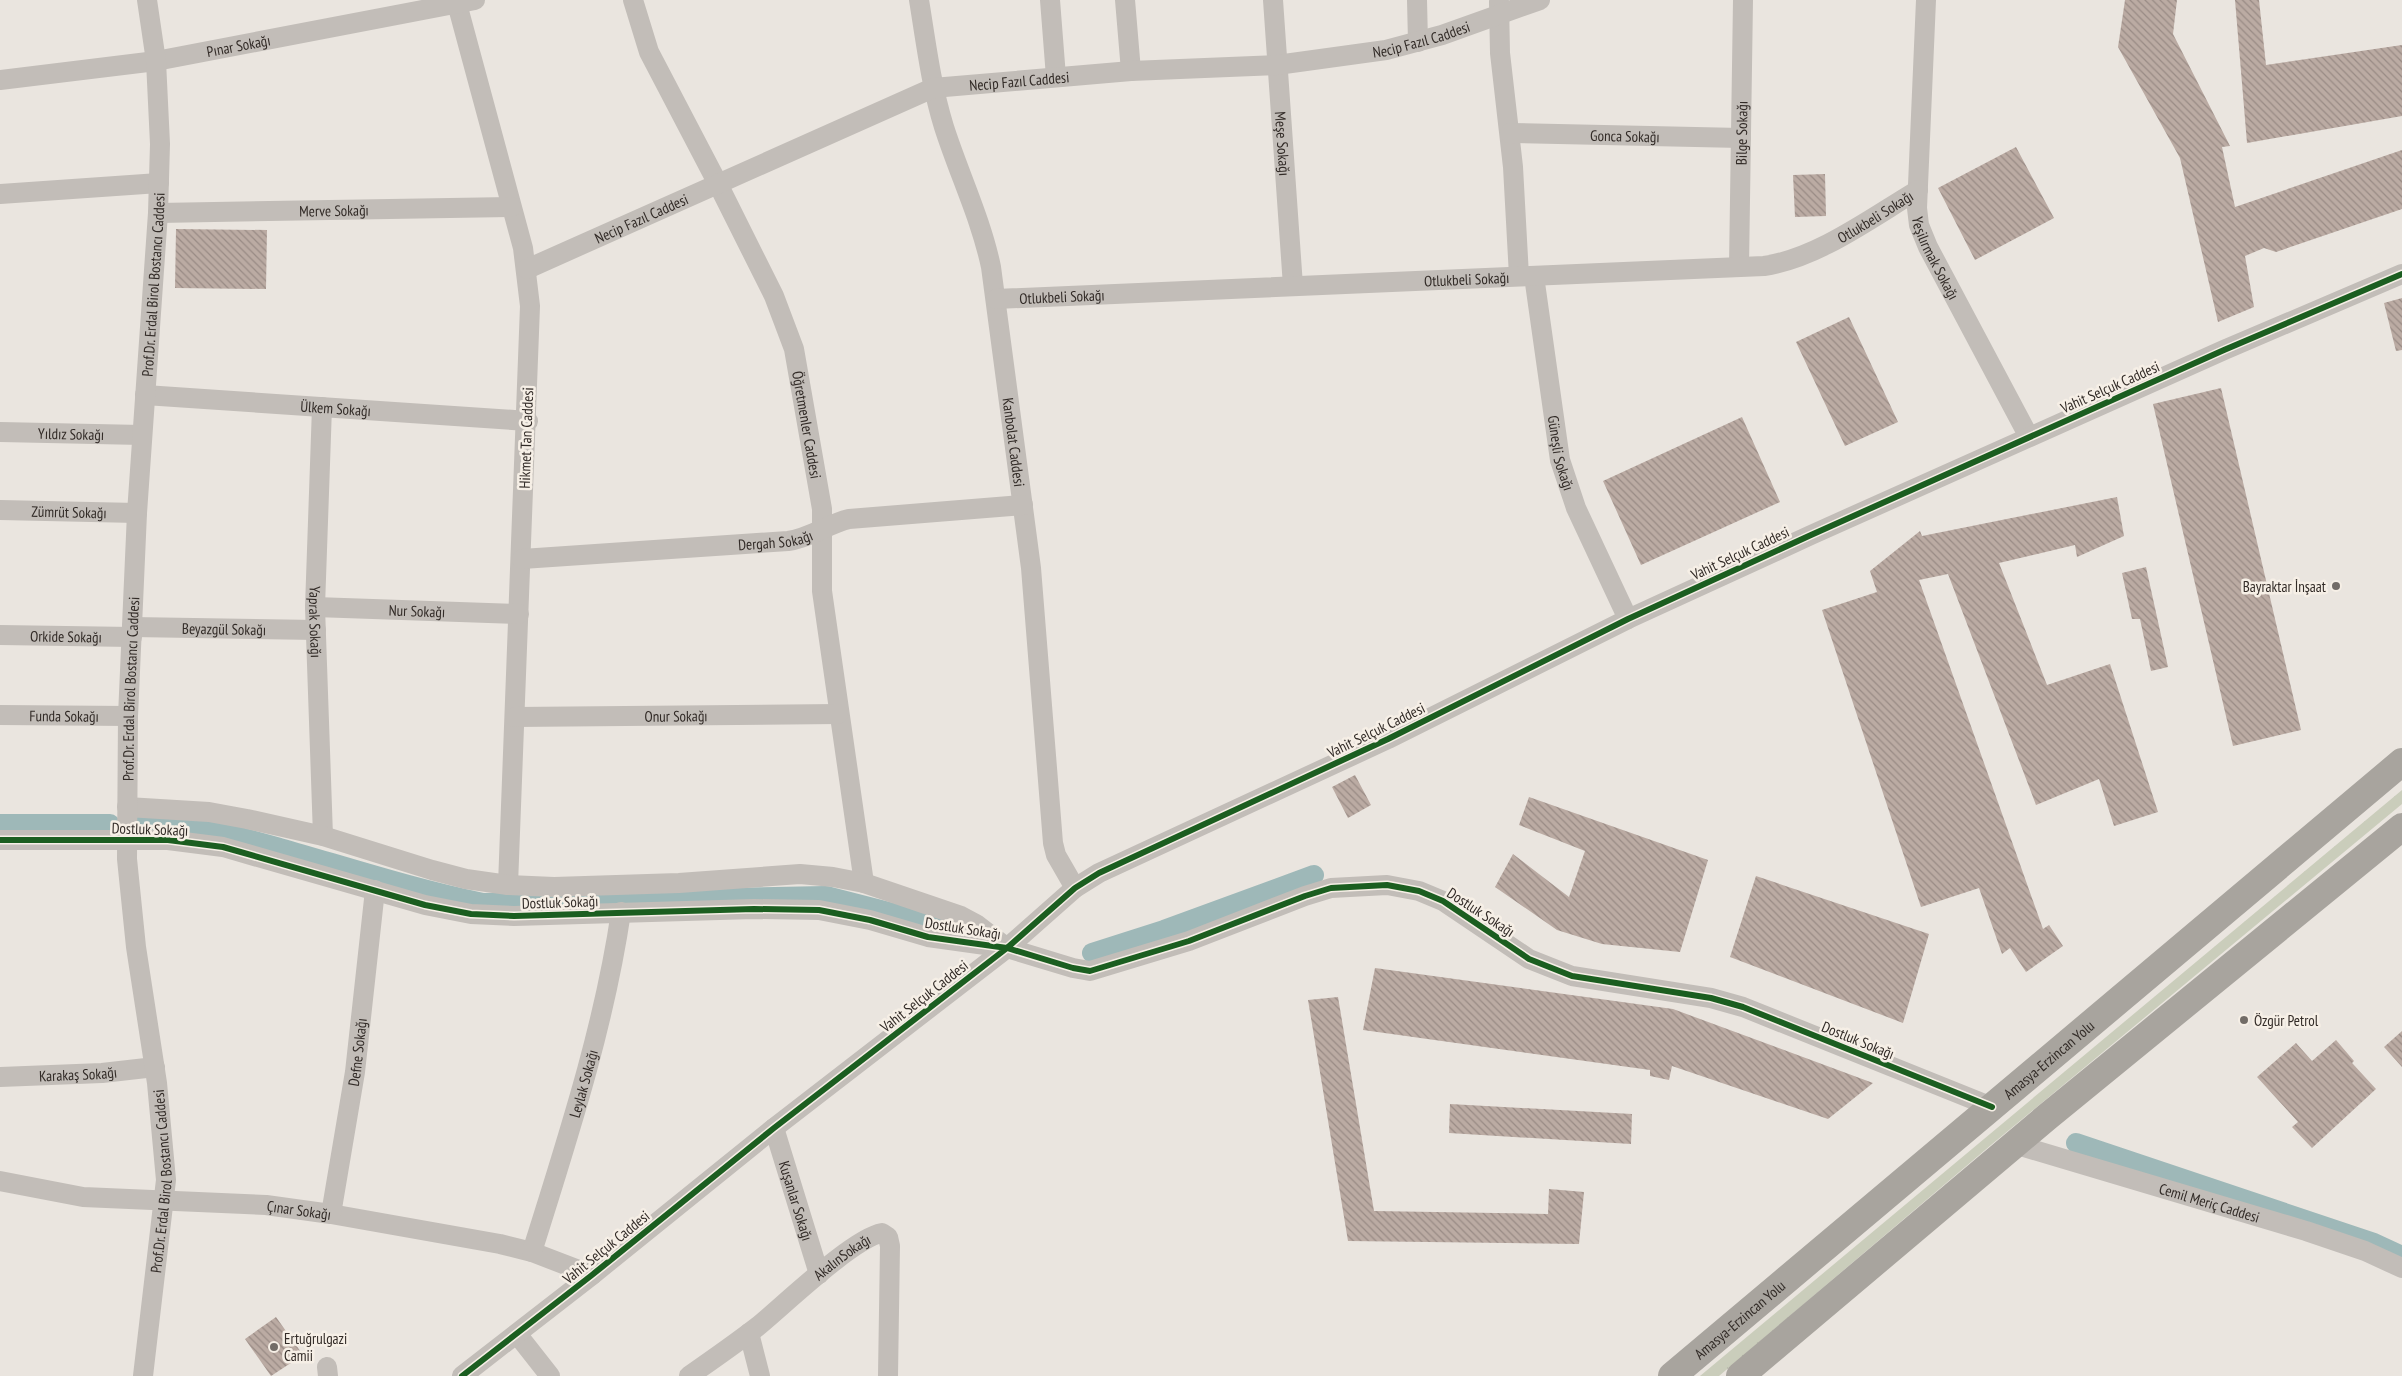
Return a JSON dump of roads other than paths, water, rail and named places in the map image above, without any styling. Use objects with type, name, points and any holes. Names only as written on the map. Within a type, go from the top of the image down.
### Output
[{"type":"highway","name":"Amasya-Erzincan Yolu","points":[[1672,1376],[2402,762]]},
{"type":"highway","points":[[1740,1376],[2014,1144],[2402,826]]},
{"type":"street","name":"Prof.Dr. Erdal Birol Bostancı Caddesi","points":[[143,1376],[165,1199],[164,1138],[133,921],[127,840],[128,716],[142,435],[158,213],[160,144],[156,61],[147,0]]},
{"type":"street","name":"Öğretmenler Caddesi","points":[[633,0],[649,52],[774,296],[794,349],[822,509],[822,591],[838,714],[864,883]]},
{"type":"street","name":"Kanbolat Caddesi","points":[[919,0],[933,88],[957,167],[986,242],[996,299],[1038,630],[1053,843],[1056,855],[1076,888]]},
{"type":"street","points":[[1050,0],[1056,77]]},
{"type":"street","points":[[1125,0],[1131,71]]},
{"type":"street","name":"Meşe Sokağı","points":[[1273,0],[1293,286]]},
{"type":"street","points":[[1417,0],[1418,42]]},
{"type":"street","name":"Necip Fazıl Caddesi","points":[[527,269],[933,88],[1131,71],[1277,65],[1386,50],[1418,42],[1499,7],[1540,0]]},
{"type":"street","name":"Bilge Sokağı","points":[[1739,267],[1743,0]]},
{"type":"street","name":"Yeşilırmak Sokağı","points":[[1926,0],[1918,190],[1919,225],[1928,247],[2030,437]]},
{"type":"street","name":"Pınar Sokağı","points":[[0,80],[156,61],[462,1]]},
{"type":"street","name":"Hikmet Tan Caddesi","points":[[462,1],[527,269],[530,306],[528,421],[508,885]]},
{"type":"street","name":"Güneşli Sokağı","points":[[1499,7],[1500,53],[1526,276],[1562,467],[1576,508],[1628,619]]},
{"type":"street","name":"Gonca Sokağı","points":[[1510,133],[1741,138]]},
{"type":"street","points":[[0,194],[159,183]]},
{"type":"street","name":"Otlukbeli Sokağı","points":[[996,299],[1772,265],[1816,250],[1918,190]]},
{"type":"street","name":"Merve Sokağı","points":[[158,213],[511,207]]},
{"type":"street","name":"Vahit Selçuk Caddesi","points":[[462,1376],[592,1276],[774,1128],[1007,948],[1076,888],[1099,873],[1388,739],[1628,619],[2030,437],[2402,274]]},
{"type":"street","name":"Ülkem Sokağı","points":[[145,395],[528,421]]},
{"type":"street","name":"Yaprak Sokağı","points":[[322,407],[315,607],[323,836]]},
{"type":"street","name":"Yıldız Sokağı","points":[[0,432],[142,435]]},
{"type":"street","name":"Dergah Sokağı","points":[[522,559],[788,541],[804,538],[834,523],[870,516],[1023,505]]},
{"type":"street","name":"Zümrüt Sokağı","points":[[0,510],[138,513]]},
{"type":"street","name":"Nur Sokağı","points":[[315,607],[519,614]]},
{"type":"street","name":"Beyazgül Sokağı","points":[[132,632],[316,630]]},
{"type":"street","name":"Orkide Sokağı","points":[[0,635],[132,632]]},
{"type":"street","name":"Onur Sokağı","points":[[515,716],[838,714]]},
{"type":"street","name":"Funda Sokağı","points":[[0,715],[128,716]]},
{"type":"street","name":"Dostluk Sokağı","points":[[127,807],[209,812],[323,836],[466,879],[508,885],[554,887],[669,883],[800,874],[833,876],[864,883],[960,916],[976,924],[1007,948]]},
{"type":"street","name":"Dostluk Sokağı","points":[[0,840],[168,840],[223,846],[425,905],[471,914],[514,916],[621,912],[819,910],[870,920],[928,937],[1007,948],[1073,968],[1090,971],[1189,941],[1331,888],[1387,885],[1419,891],[1443,901],[1529,958],[1552,970],[1572,976],[1710,998],[1743,1007],[1992,1107]]},
{"type":"street","name":"Defne Sokağı","points":[[331,1214],[355,1072],[375,890]]},
{"type":"street","name":"Leylak Sokağı","points":[[532,1252],[597,1033],[613,970],[621,912]]},
{"type":"street","name":"Karakaş Sokağı","points":[[0,1077],[102,1073],[155,1067]]},
{"type":"street","name":"Kuşanlar Sokağı","points":[[774,1128],[819,1274]]},
{"type":"street","name":"Cemil Meriç Caddesi","points":[[2014,1144],[2306,1231],[2365,1251],[2402,1268]]},
{"type":"street","name":"Çınar Sokağı","points":[[0,1181],[83,1197],[165,1199],[266,1205],[331,1214],[500,1244],[532,1252],[592,1276]]},
{"type":"street","name":"AkalınSokağı","points":[[689,1376],[749,1333],[819,1274],[874,1235],[882,1233],[888,1237],[888,1376]]},
{"type":"street","points":[[749,1333],[760,1376]]},
{"type":"street","points":[[518,1334],[550,1376]]},
{"type":"waterway","points":[[145,823],[196,827],[229,834],[406,884],[483,903],[826,896],[943,926]]},
{"type":"waterway","points":[[0,824],[110,824]]},
{"type":"waterway","points":[[1092,953],[1164,930],[1314,875]]},
{"type":"waterway","points":[[2076,1143],[2374,1243],[2402,1256]]},
{"type":"place","name":"Bayraktar İnşaat","points":[[2336,586]]},
{"type":"place","name":"Özgür Petrol","points":[[2244,1020]]},
{"type":"place","name":"Ertuğrulgazi Camii","points":[[274,1347]]}]
